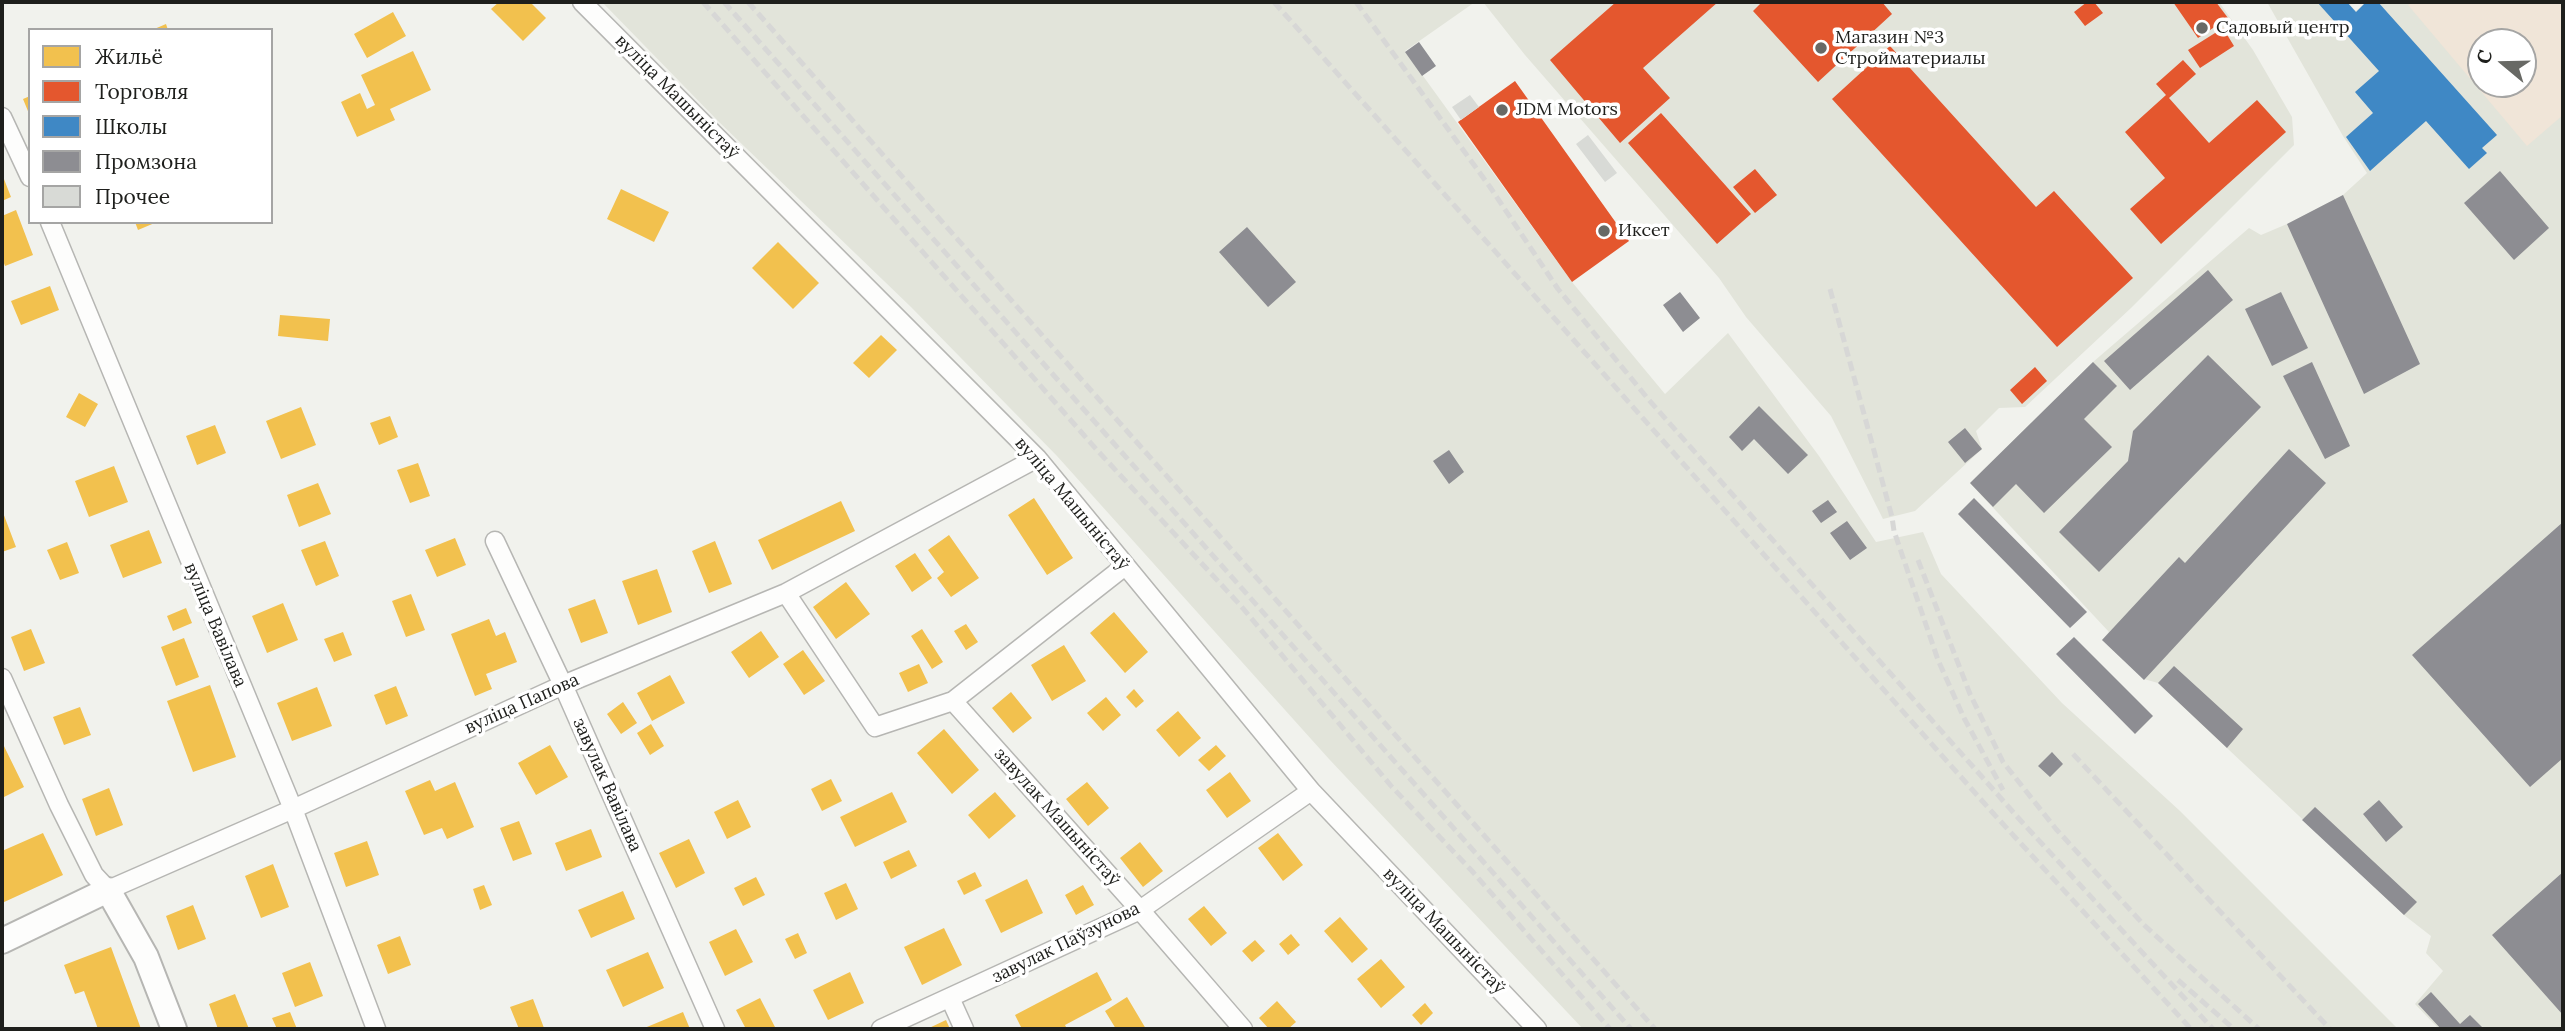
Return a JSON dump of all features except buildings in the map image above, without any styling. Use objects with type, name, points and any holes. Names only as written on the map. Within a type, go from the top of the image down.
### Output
[{"type":"street","name":"вуліца Машыністаў","points":[[582,2],[1037,458],[1311,791],[1537,1029]]},
{"type":"street","points":[[2,117],[28,173]]},
{"type":"street","name":"вуліца Вавілава","points":[[51,224],[293,809],[376,1029]]},
{"type":"street","name":"вуліца Папова","points":[[2,941],[107,890],[293,809],[562,685],[786,593],[1037,458]]},
{"type":"street","name":"завулак Вавілава","points":[[495,541],[715,1029]]},
{"type":"street","points":[[786,593],[875,727],[953,701],[1125,566]]},
{"type":"street","points":[[2,678],[94,875],[107,890],[146,957],[174,1029]]},
{"type":"street","name":"завулак Машыністаў","points":[[953,701],[1140,909],[1243,1029]]},
{"type":"street","name":"завулак Паўзунова","points":[[881,1029],[1140,909],[1311,791]]},
{"type":"street","points":[[950,998],[964,1029]]},
{"type":"shaded area","points":[[602,2],[1475,2],[1405,51],[1572,282],[1665,394],[1728,333],[1819,456],[1876,542],[1923,532],[1941,574],[2062,703],[2180,811],[2398,1029],[1583,1029],[1329,759],[1057,456],[911,307],[719,122]]},
{"type":"shaded area","points":[[1483,2],[2219,2],[2253,50],[2292,117],[2294,145],[2131,308],[2025,407],[1999,408],[1976,431],[1982,449],[1915,511],[1883,519],[1831,416],[1746,317],[1719,278],[1525,55]]},
{"type":"shaded area","points":[[2267,2],[2347,2],[2356,11],[2366,2],[2563,2],[2563,1029],[2439,1029],[2415,1004],[2443,971],[2426,953],[2431,936],[2404,915],[2158,683],[2144,679],[2102,640],[2109,632],[1970,483],[2093,362],[2249,228],[2261,235],[2287,224],[2343,195],[2367,173]]},
{"type":"shaded area","points":[[2412,2],[2559,2],[2563,7],[2563,115],[2527,146],[2486,98],[2537,98],[2537,28],[2467,28],[2467,75],[2408,5]]},
{"type":"railway","points":[[703,2],[1097,450],[1241,606],[1392,787],[1472,871],[1610,1029]]},
{"type":"railway","points":[[724,2],[1631,1029]]},
{"type":"railway","points":[[748,2],[1655,1029]]},
{"type":"railway","points":[[1274,2],[1992,812],[2191,1029]]},
{"type":"railway","points":[[1356,2],[1490,187],[1558,289],[1649,400],[2021,821],[2213,1029]]},
{"type":"railway","points":[[1830,289],[1894,531],[1938,660],[1964,718],[2003,790]]},
{"type":"railway","points":[[1918,560],[1970,694],[2003,762],[2056,829],[2144,925],[2259,1029]]},
{"type":"railway","points":[[2073,754],[2330,1029]]},
{"type":"railway","points":[[2178,980],[2234,1029]]},
{"type":"place","name":"Садовый центр","points":[[2202,28]]},
{"type":"place","name":"Магазин №3 Стройматериалы","points":[[1821,48]]},
{"type":"place","name":"JDM Motors","points":[[1502,110]]},
{"type":"place","name":"Иксет","points":[[1604,231]]}]
